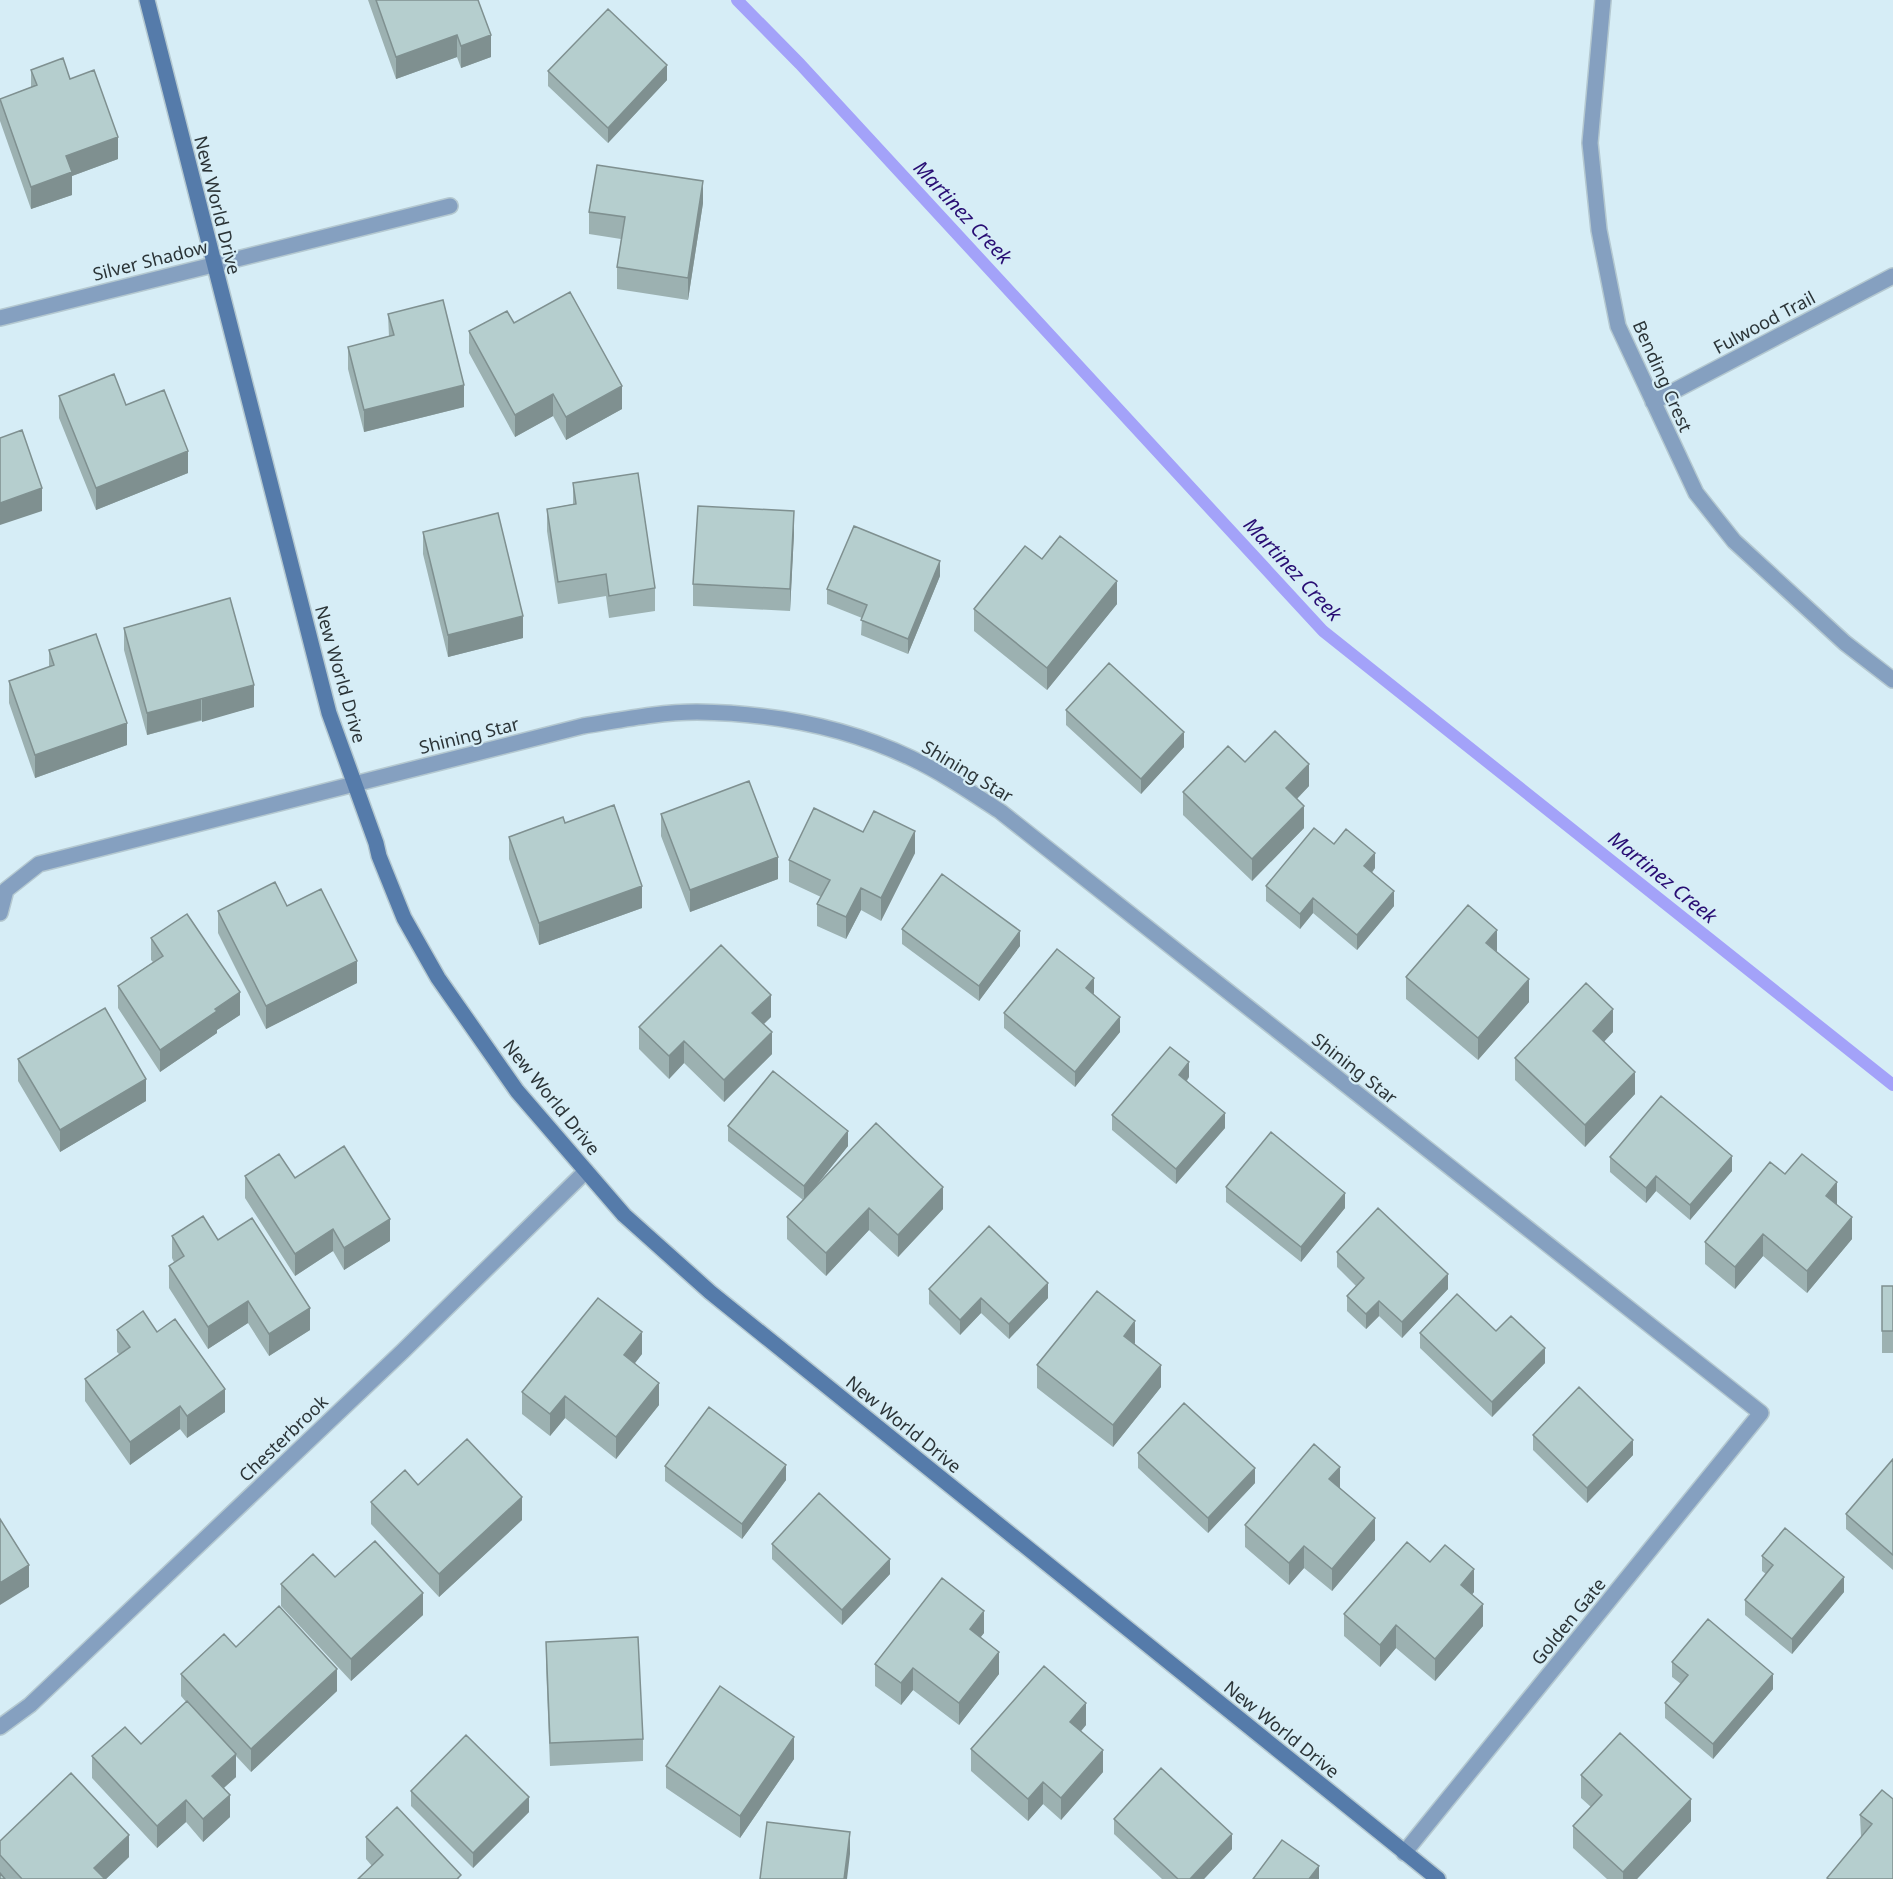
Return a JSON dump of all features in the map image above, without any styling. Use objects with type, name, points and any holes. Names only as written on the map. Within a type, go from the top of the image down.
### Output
[{"type":"street","name":"New World Drive","points":[[147,0],[329,714],[379,856],[404,918],[438,978],[517,1091],[624,1215],[710,1292],[1438,1879]]},
{"type":"street","name":"Bending Crest","points":[[1604,0],[1590,143],[1599,230],[1618,326],[1696,494],[1734,541],[1845,643],[1893,680]]},
{"type":"street","name":"Silver Shadow","points":[[0,318],[450,206]]},
{"type":"street","name":"Fulwood Trail","points":[[1653,402],[1893,276]]},
{"type":"street","name":"Shining Star","points":[[0,913],[6,890],[39,864],[583,726],[639,716],[696,712],[753,715],[812,723],[861,738],[911,758],[957,783],[1001,812],[1761,1413]]},
{"type":"street","name":"Chesterbrook","points":[[0,1727],[39,1696],[403,1351],[586,1171]]},
{"type":"street","name":"Golden Gate","points":[[1404,1853],[1761,1413]]},
{"type":"building","points":[[376,0],[478,0],[491,35],[461,46],[457,35],[396,57]]},
{"type":"building","points":[[608,9],[667,65],[608,128],[548,71]]},
{"type":"building","points":[[63,58],[70,79],[94,70],[118,137],[66,156],[72,172],[31,187],[0,99],[37,85],[31,70]]},
{"type":"building","points":[[597,165],[703,181],[688,278],[617,267],[625,217],[589,212]]},
{"type":"building","points":[[570,292],[622,386],[566,417],[553,394],[515,415],[469,331],[507,311],[514,323]]},
{"type":"building","points":[[443,300],[464,385],[364,410],[348,347],[394,335],[388,314]]},
{"type":"building","points":[[114,374],[126,405],[164,390],[188,451],[96,488],[59,396]]},
{"type":"building","points":[[22,430],[42,488],[0,503],[0,438]]},
{"type":"building","points":[[638,473],[655,588],[609,596],[606,574],[558,582],[547,509],[576,504],[573,483]]},
{"type":"building","points":[[698,506],[794,511],[790,589],[693,584]]},
{"type":"building","points":[[498,513],[523,616],[448,635],[423,532]]},
{"type":"building","points":[[854,526],[940,561],[908,639],[861,620],[867,605],[827,589]]},
{"type":"building","points":[[1060,536],[1117,581],[1047,668],[974,609],[1025,546],[1042,559]]},
{"type":"building","points":[[230,598],[254,685],[147,713],[124,628]]},
{"type":"building","points":[[96,634],[127,723],[35,755],[9,681],[54,665],[49,650]]},
{"type":"building","points":[[1109,663],[1184,732],[1141,779],[1066,710]]},
{"type":"building","points":[[1275,731],[1309,764],[1286,788],[1304,806],[1252,859],[1183,792],[1228,746],[1245,762]]},
{"type":"building","points":[[749,781],[778,857],[690,890],[661,814]]},
{"type":"building","points":[[614,805],[642,886],[539,923],[509,837],[563,817],[565,823]]},
{"type":"building","points":[[814,808],[863,832],[874,811],[915,831],[881,898],[861,888],[846,917],[817,904],[830,880],[789,860]]},
{"type":"building","points":[[1314,828],[1334,844],[1346,829],[1375,853],[1364,866],[1394,891],[1357,935],[1313,898],[1300,914],[1266,886]]},
{"type":"building","points":[[942,874],[1020,931],[979,986],[902,929]]},
{"type":"building","points":[[275,882],[287,906],[321,889],[357,961],[266,1006],[218,911]]},
{"type":"building","points":[[1468,905],[1497,930],[1486,943],[1529,979],[1478,1038],[1406,977]]},
{"type":"building","points":[[187,914],[240,992],[215,1009],[217,1011],[160,1050],[118,986],[163,956],[151,938]]},
{"type":"building","points":[[721,945],[771,995],[752,1013],[772,1032],[724,1080],[684,1041],[669,1056],[639,1027]]},
{"type":"building","points":[[1057,949],[1094,978],[1086,988],[1120,1017],[1075,1072],[1004,1013]]},
{"type":"building","points":[[1586,983],[1613,1009],[1593,1031],[1635,1072],[1585,1125],[1515,1058]]},
{"type":"building","points":[[105,1008],[146,1079],[60,1130],[18,1059]]},
{"type":"building","points":[[1170,1047],[1189,1062],[1179,1075],[1225,1113],[1176,1169],[1112,1115]]},
{"type":"building","points":[[773,1071],[848,1131],[804,1186],[728,1126]]},
{"type":"building","points":[[1661,1096],[1732,1156],[1690,1205],[1656,1176],[1646,1188],[1610,1157]]},
{"type":"building","points":[[876,1123],[943,1187],[898,1235],[869,1208],[826,1253],[787,1217]]},
{"type":"building","points":[[1271,1132],[1345,1193],[1301,1247],[1226,1187]]},
{"type":"building","points":[[344,1146],[390,1219],[344,1248],[333,1229],[295,1254],[245,1176],[279,1154],[295,1178]]},
{"type":"building","points":[[1802,1154],[1837,1182],[1826,1196],[1852,1217],[1807,1271],[1763,1234],[1735,1267],[1705,1242],[1770,1162],[1785,1174]]},
{"type":"building","points":[[1378,1208],[1448,1274],[1402,1322],[1379,1301],[1366,1314],[1347,1296],[1364,1278],[1337,1252]]},
{"type":"building","points":[[203,1216],[218,1240],[252,1218],[310,1308],[269,1334],[248,1301],[208,1327],[169,1266],[184,1256],[172,1236]]},
{"type":"building","points":[[989,1226],[1048,1283],[1009,1324],[981,1298],[960,1320],[929,1289]]},
{"type":"building","points":[[1882,1286],[1893,1286],[1893,1331],[1882,1331]]},
{"type":"building","points":[[1097,1291],[1135,1321],[1124,1336],[1161,1365],[1113,1425],[1037,1365]]},
{"type":"building","points":[[1457,1294],[1496,1331],[1511,1316],[1545,1348],[1492,1402],[1420,1333]]},
{"type":"building","points":[[598,1298],[642,1332],[624,1355],[659,1383],[616,1437],[565,1396],[550,1414],[522,1392]]},
{"type":"building","points":[[143,1311],[157,1332],[175,1319],[225,1389],[187,1416],[180,1406],[130,1442],[85,1379],[130,1347],[117,1330]]},
{"type":"building","points":[[1579,1387],[1633,1440],[1587,1488],[1533,1435]]},
{"type":"building","points":[[1184,1403],[1255,1468],[1208,1518],[1138,1453]]},
{"type":"building","points":[[709,1407],[786,1465],[742,1524],[665,1466]]},
{"type":"building","points":[[467,1439],[522,1497],[439,1574],[371,1502],[405,1470],[418,1485]]},
{"type":"building","points":[[1314,1444],[1340,1467],[1329,1479],[1375,1518],[1332,1569],[1304,1546],[1289,1563],[1245,1525]]},
{"type":"building","points":[[1893,1459],[1893,1555],[1846,1514]]},
{"type":"building","points":[[819,1493],[890,1559],[842,1610],[772,1544]]},
{"type":"building","points":[[0,1519],[29,1565],[0,1583]]},
{"type":"building","points":[[1785,1528],[1844,1577],[1792,1639],[1745,1600],[1773,1565],[1762,1556]]},
{"type":"building","points":[[375,1541],[423,1593],[351,1659],[281,1584],[313,1554],[335,1577]]},
{"type":"building","points":[[1407,1542],[1430,1562],[1445,1545],[1474,1569],[1461,1585],[1483,1604],[1435,1659],[1396,1625],[1380,1645],[1344,1614]]},
{"type":"building","points":[[942,1578],[984,1611],[970,1629],[999,1652],[959,1703],[913,1668],[901,1683],[875,1664]]},
{"type":"building","points":[[279,1606],[337,1669],[251,1749],[181,1674],[224,1634],[236,1647]]},
{"type":"building","points":[[1708,1619],[1773,1674],[1713,1744],[1665,1703],[1688,1675],[1672,1662]]},
{"type":"building","points":[[638,1637],[643,1739],[550,1743],[546,1642]]},
{"type":"building","points":[[1044,1666],[1086,1703],[1070,1722],[1103,1750],[1061,1798],[1043,1782],[1028,1799],[971,1749]]},
{"type":"building","points":[[720,1686],[794,1737],[740,1816],[666,1766]]},
{"type":"building","points":[[187,1701],[236,1754],[212,1776],[230,1795],[203,1819],[186,1800],[157,1826],[92,1756],[125,1727],[141,1744]]},
{"type":"building","points":[[1620,1733],[1691,1799],[1623,1872],[1573,1826],[1602,1795],[1581,1775]]},
{"type":"building","points":[[466,1735],[529,1797],[473,1853],[411,1791]]},
{"type":"building","points":[[1161,1768],[1232,1834],[1190,1879],[1178,1879],[1114,1819]]},
{"type":"building","points":[[71,1773],[129,1835],[94,1868],[105,1879],[22,1879],[0,1855],[0,1841]]},
{"type":"building","points":[[1882,1790],[1893,1799],[1893,1879],[1827,1878],[1872,1824],[1860,1815]]},
{"type":"building","points":[[397,1807],[461,1875],[457,1879],[358,1879],[383,1855],[366,1837]]},
{"type":"building","points":[[767,1822],[850,1832],[844,1879],[760,1879]]},
{"type":"building","points":[[1282,1840],[1319,1866],[1309,1879],[1253,1879]]},
{"type":"waterway","name":"Martinez Creek","points":[[737,0],[800,64],[1323,631],[1893,1085]]}]
